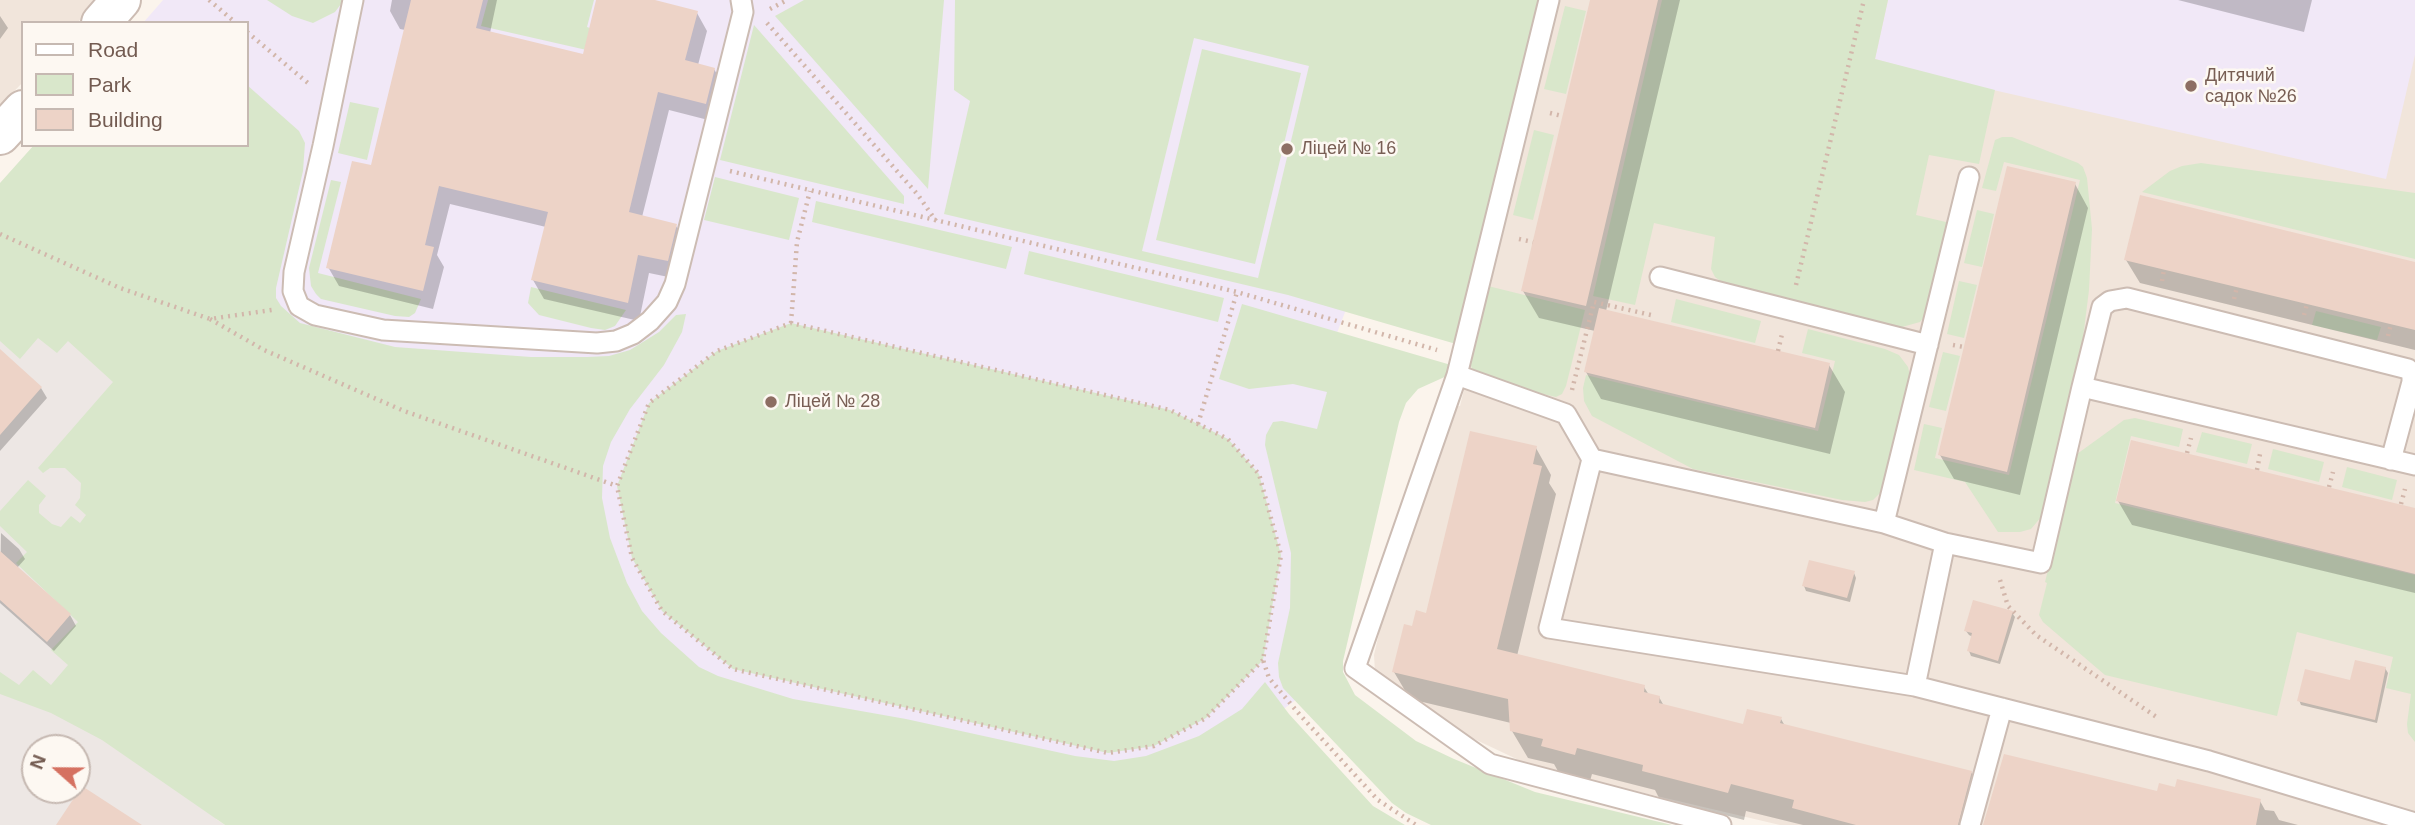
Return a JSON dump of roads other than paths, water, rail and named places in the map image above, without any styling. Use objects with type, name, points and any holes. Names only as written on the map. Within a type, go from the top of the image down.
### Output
[{"type":"street","points":[[103,21],[121,0]]},
{"type":"street","points":[[0,135],[21,112]]},
{"type":"lane","points":[[353,0],[294,272],[293,291],[299,306],[315,315],[383,330],[597,343],[616,341],[633,334],[650,321],[667,302],[675,284],[743,12],[741,0]]},
{"type":"lane","points":[[1549,0],[1459,366],[1354,668],[1490,764],[1721,825]]},
{"type":"lane","points":[[1884,523],[1969,177]]},
{"type":"lane","points":[[1660,277],[1928,345]]},
{"type":"lane","points":[[1592,459],[1884,523],[1945,543],[2041,563],[2102,307],[2110,301],[2127,298],[2408,369],[2412,382],[2391,460]]},
{"type":"lane","points":[[1459,366],[1566,414],[1592,459],[1549,628],[1914,686],[2208,761],[2415,824]]},
{"type":"lane","points":[[2082,387],[2415,465]]},
{"type":"lane","points":[[1914,686],[1945,543]]},
{"type":"lane","points":[[1970,825],[2002,708]]},
{"type":"place","name":"Дитячий садок №26","points":[[2191,86]]},
{"type":"place","name":"Ліцей № 16","points":[[1287,149]]},
{"type":"place","name":"Ліцей № 28","points":[[771,402]]}]
